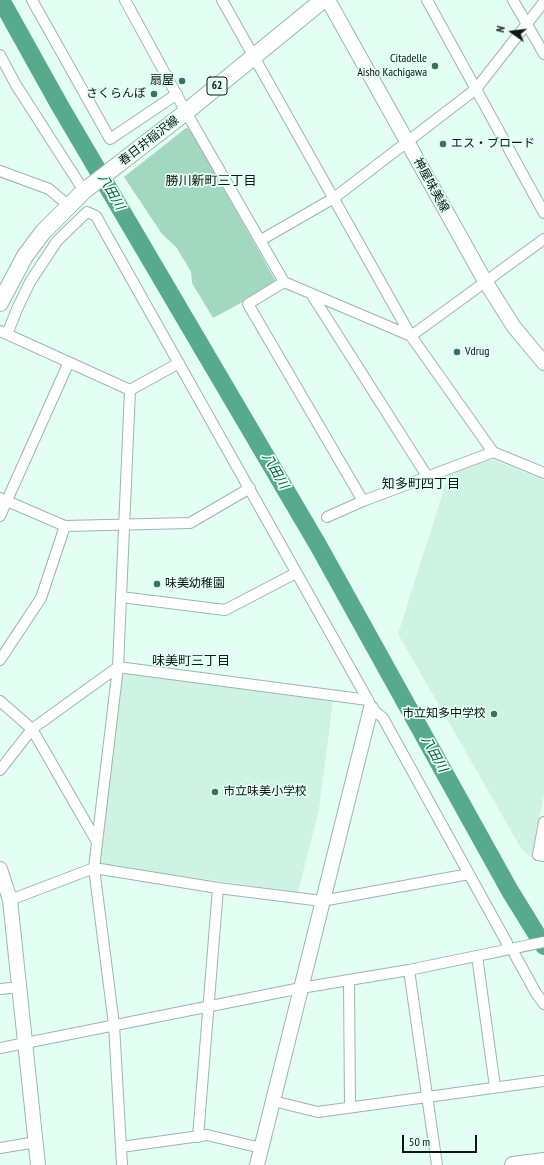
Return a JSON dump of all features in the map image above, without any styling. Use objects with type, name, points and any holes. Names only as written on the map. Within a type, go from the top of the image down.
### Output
[{"type":"main road","name":"春日井稲沢線","points":[[0,303],[25,256],[43,232],[88,188],[186,112],[323,0]]},
{"type":"main road","points":[[513,1165],[544,1161]]},
{"type":"street","points":[[32,0],[110,139],[177,94]]},
{"type":"street","points":[[125,0],[186,112],[284,282],[411,336]]},
{"type":"street","points":[[222,0],[411,336],[493,452],[544,473]]},
{"type":"street","name":"神屋味美線","points":[[328,0],[485,281],[514,327],[544,363]]},
{"type":"street","points":[[427,0],[544,213]]},
{"type":"street","points":[[513,0],[544,54]]},
{"type":"street","points":[[261,240],[334,198],[476,89],[544,2]]},
{"type":"street","points":[[0,55],[16,85],[88,188]]},
{"type":"street","points":[[0,171],[49,189],[69,206]]},
{"type":"street","points":[[130,390],[4,333],[30,282],[57,242],[87,212],[96,216],[370,704],[383,718],[507,943]]},
{"type":"street","points":[[411,336],[485,281],[544,240]]},
{"type":"street","points":[[284,282],[248,304],[363,501]]},
{"type":"street","points":[[312,294],[428,476]]},
{"type":"street","points":[[0,516],[4,499],[69,362]]},
{"type":"street","points":[[130,390],[179,363]]},
{"type":"street","points":[[122,1165],[114,1025],[94,868],[118,667],[130,390]]},
{"type":"street","points":[[327,517],[363,501],[493,452]]},
{"type":"street","points":[[4,499],[65,526],[190,523],[250,488]]},
{"type":"street","points":[[0,660],[41,598],[65,526]]},
{"type":"street","points":[[122,597],[226,610],[296,573]]},
{"type":"street","points":[[0,770],[32,729],[118,667],[370,704]]},
{"type":"street","points":[[0,701],[32,729],[97,842]]},
{"type":"street","points":[[257,1165],[370,704]]},
{"type":"street","points":[[544,822],[538,855],[544,856]]},
{"type":"street","points":[[10,900],[94,868],[218,888],[322,901],[469,874]]},
{"type":"street","points":[[0,869],[10,900],[38,1165]]},
{"type":"street","points":[[198,1137],[218,888]]},
{"type":"street","points":[[0,1048],[208,1008],[301,988],[409,970],[544,942]]},
{"type":"street","points":[[515,955],[536,993],[544,1004]]},
{"type":"street","points":[[477,956],[495,1086]]},
{"type":"street","points":[[409,970],[437,1165]]},
{"type":"street","points":[[349,980],[350,1107]]},
{"type":"street","points":[[0,988],[20,987]]},
{"type":"street","points":[[273,1101],[318,1112],[495,1086],[544,1081]]},
{"type":"street","points":[[121,1147],[207,1135],[261,1148]]},
{"type":"street","points":[[0,1148],[36,1142]]},
{"type":"shaded area","points":[[186,128],[190,129],[275,280],[274,285],[213,318],[192,283],[191,272],[177,248],[162,234],[124,177]]},
{"type":"shaded area","name":"市立知多中学校","points":[[491,459],[544,480],[544,794],[532,858],[521,848],[398,634],[449,473]]},
{"type":"shaded area","name":"市立味美小学校","points":[[127,673],[333,701],[319,809],[298,892],[102,865],[99,861],[122,675]]},
{"type":"waterway","name":"八田川","points":[[1,0],[60,106],[318,545],[510,891],[544,946]]},
{"type":"place","name":"Citadelle Aisho Kachigawa","points":[[435,66]]},
{"type":"place","name":"扇屋","points":[[182,81]]},
{"type":"place","name":"さくらんぼ","points":[[154,94]]},
{"type":"place","name":"エス・ブロード","points":[[443,144]]},
{"type":"place","name":"Vdrug","points":[[457,352]]},
{"type":"place","name":"味美幼稚園","points":[[157,584]]},
{"type":"place","name":"市立知多中学校","points":[[494,714]]},
{"type":"place","name":"市立味美小学校","points":[[215,792]]},
{"type":"district","name":"勝川新町三丁目","points":[[211,181]]},
{"type":"district","name":"知多町四丁目","points":[[421,484]]},
{"type":"district","name":"味美町三丁目","points":[[191,661]]}]
